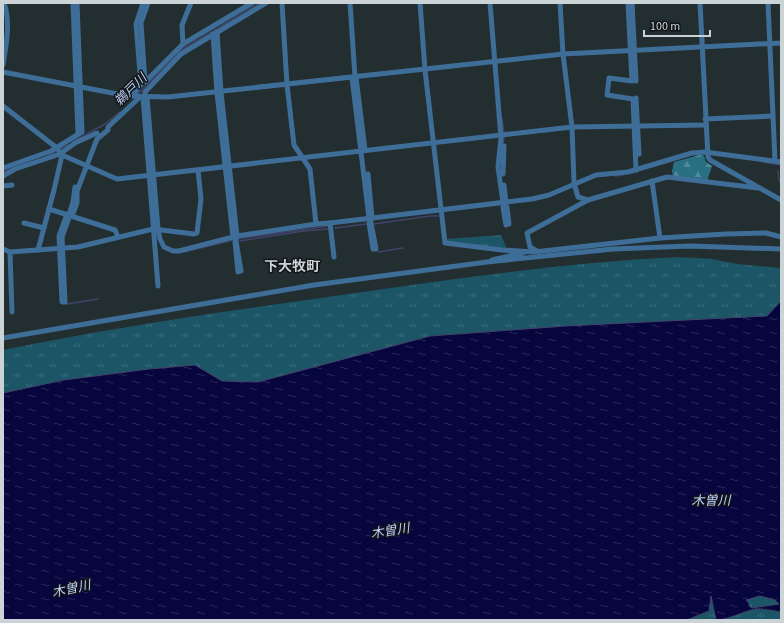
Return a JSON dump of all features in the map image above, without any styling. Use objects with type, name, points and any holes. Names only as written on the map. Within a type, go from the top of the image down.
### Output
[{"type":"street","points":[[73,3],[78,86]]},
{"type":"street","points":[[3,168],[59,152],[78,134],[77,3]]},
{"type":"street","points":[[143,3],[136,24],[143,83]]},
{"type":"street","points":[[148,3],[141,23],[143,83],[140,97],[151,175],[156,229],[158,286]]},
{"type":"street","points":[[183,44],[182,25],[191,3]]},
{"type":"street","points":[[143,83],[183,44],[252,3]]},
{"type":"street","points":[[3,176],[15,169],[59,152],[75,143],[108,130],[108,127],[145,92],[181,54],[266,3]]},
{"type":"street","points":[[282,3],[287,85],[294,145],[310,169],[316,224]]},
{"type":"street","points":[[350,3],[354,78],[371,219]]},
{"type":"street","points":[[420,3],[424,70],[445,243],[449,245],[536,252]]},
{"type":"street","points":[[490,3],[503,136],[502,168],[505,204]]},
{"type":"street","points":[[493,3],[495,62]]},
{"type":"street","points":[[560,3],[563,54],[572,127],[574,183],[578,197],[588,200]]},
{"type":"street","points":[[628,3],[636,81]]},
{"type":"street","points":[[632,3],[632,81],[609,78],[606,95],[633,99],[636,126]]},
{"type":"street","points":[[700,3],[707,152],[710,160],[781,200]]},
{"type":"street","points":[[768,3],[772,44],[778,161]]},
{"type":"street","points":[[772,3],[773,116],[778,161]]},
{"type":"street","points":[[3,66],[7,41],[4,5]]},
{"type":"street","points":[[215,33],[219,93],[241,272],[238,272],[235,242],[236,238]]},
{"type":"street","points":[[3,72],[140,97],[185,96],[563,54],[781,43]]},
{"type":"street","points":[[636,98],[638,169]]},
{"type":"street","points":[[3,106],[59,152],[117,178],[228,167],[572,127],[706,125]]},
{"type":"street","points":[[705,119],[773,116]]},
{"type":"street","points":[[61,248],[62,302],[65,302],[61,248],[59,236],[69,215],[73,202],[73,192],[98,135]]},
{"type":"street","points":[[38,250],[49,209],[59,152]]},
{"type":"street","points":[[156,229],[161,244],[173,251],[192,249],[236,238],[316,224],[505,204],[542,197],[596,175],[619,174],[692,153],[707,152],[778,161]]},
{"type":"street","points":[[3,249],[10,252],[78,248],[118,237],[156,229],[194,234],[197,233],[201,199],[198,170]]},
{"type":"street","points":[[536,252],[530,247],[527,233],[588,200],[652,181],[667,177],[758,188]]},
{"type":"street","points":[[652,181],[660,238]]},
{"type":"street","points":[[3,186],[12,185]]},
{"type":"street","points":[[49,209],[115,230],[118,237]]},
{"type":"street","points":[[24,223],[44,228]]},
{"type":"street","points":[[330,223],[334,257]]},
{"type":"street","points":[[486,262],[496,258],[536,252],[660,238],[766,233],[781,237]]},
{"type":"street","points":[[3,338],[314,285],[486,262],[621,249],[690,246],[781,249]]},
{"type":"street","points":[[10,252],[12,312]]},
{"type":"green space","points":[[703,154],[706,162],[712,166],[707,181],[673,176],[672,171],[674,162]]},
{"type":"green space","points":[[501,235],[507,249],[447,243],[446,239]]},
{"type":"green space","points":[[678,257],[712,259],[737,264],[781,268],[781,301],[767,316],[566,326],[430,336],[258,382],[222,382],[195,365],[149,369],[64,380],[3,393],[3,350],[161,321],[410,285],[543,268]]},
{"type":"green space","points":[[711,596],[716,620],[687,620],[709,611]]},
{"type":"green space","points":[[760,596],[775,600],[779,604],[752,608],[749,606],[749,603],[746,600]]},
{"type":"green space","points":[[756,609],[781,612],[781,620],[724,620],[731,615]]},
{"type":"water","name":"木曽川","points":[[781,301],[781,612],[755,609],[716,620],[711,596],[709,611],[687,620],[3,620],[3,393],[64,380],[149,369],[195,365],[222,381],[258,382],[430,336],[566,326],[767,316]],"holes":[[[760,596],[775,600],[779,604],[752,608],[746,600]]]},
{"type":"waterway","name":"鵜戸川","points":[[137,95],[181,50],[259,3]]},
{"type":"waterway","name":"鵜戸川","points":[[76,140],[105,124],[120,112]]},
{"type":"waterway","points":[[502,118],[504,134]]},
{"type":"waterway","points":[[503,145],[504,137]]},
{"type":"waterway","name":"鵜戸川","points":[[48,155],[68,145]]},
{"type":"waterway","points":[[763,162],[781,165]]},
{"type":"waterway","name":"鵜戸川","points":[[3,172],[11,168]]},
{"type":"waterway","points":[[778,171],[779,181],[781,183]]},
{"type":"waterway","points":[[615,176],[623,175]]},
{"type":"waterway","points":[[374,224],[438,216]]},
{"type":"waterway","points":[[335,228],[366,224]]},
{"type":"waterway","points":[[237,239],[328,226]]},
{"type":"waterway","points":[[240,241],[304,231],[328,229]]},
{"type":"waterway","points":[[183,252],[234,240]]},
{"type":"waterway","points":[[378,252],[403,248]]},
{"type":"waterway","points":[[67,304],[98,299]]},
{"type":"district","name":"下大牧町","points":[[292,266]]}]
